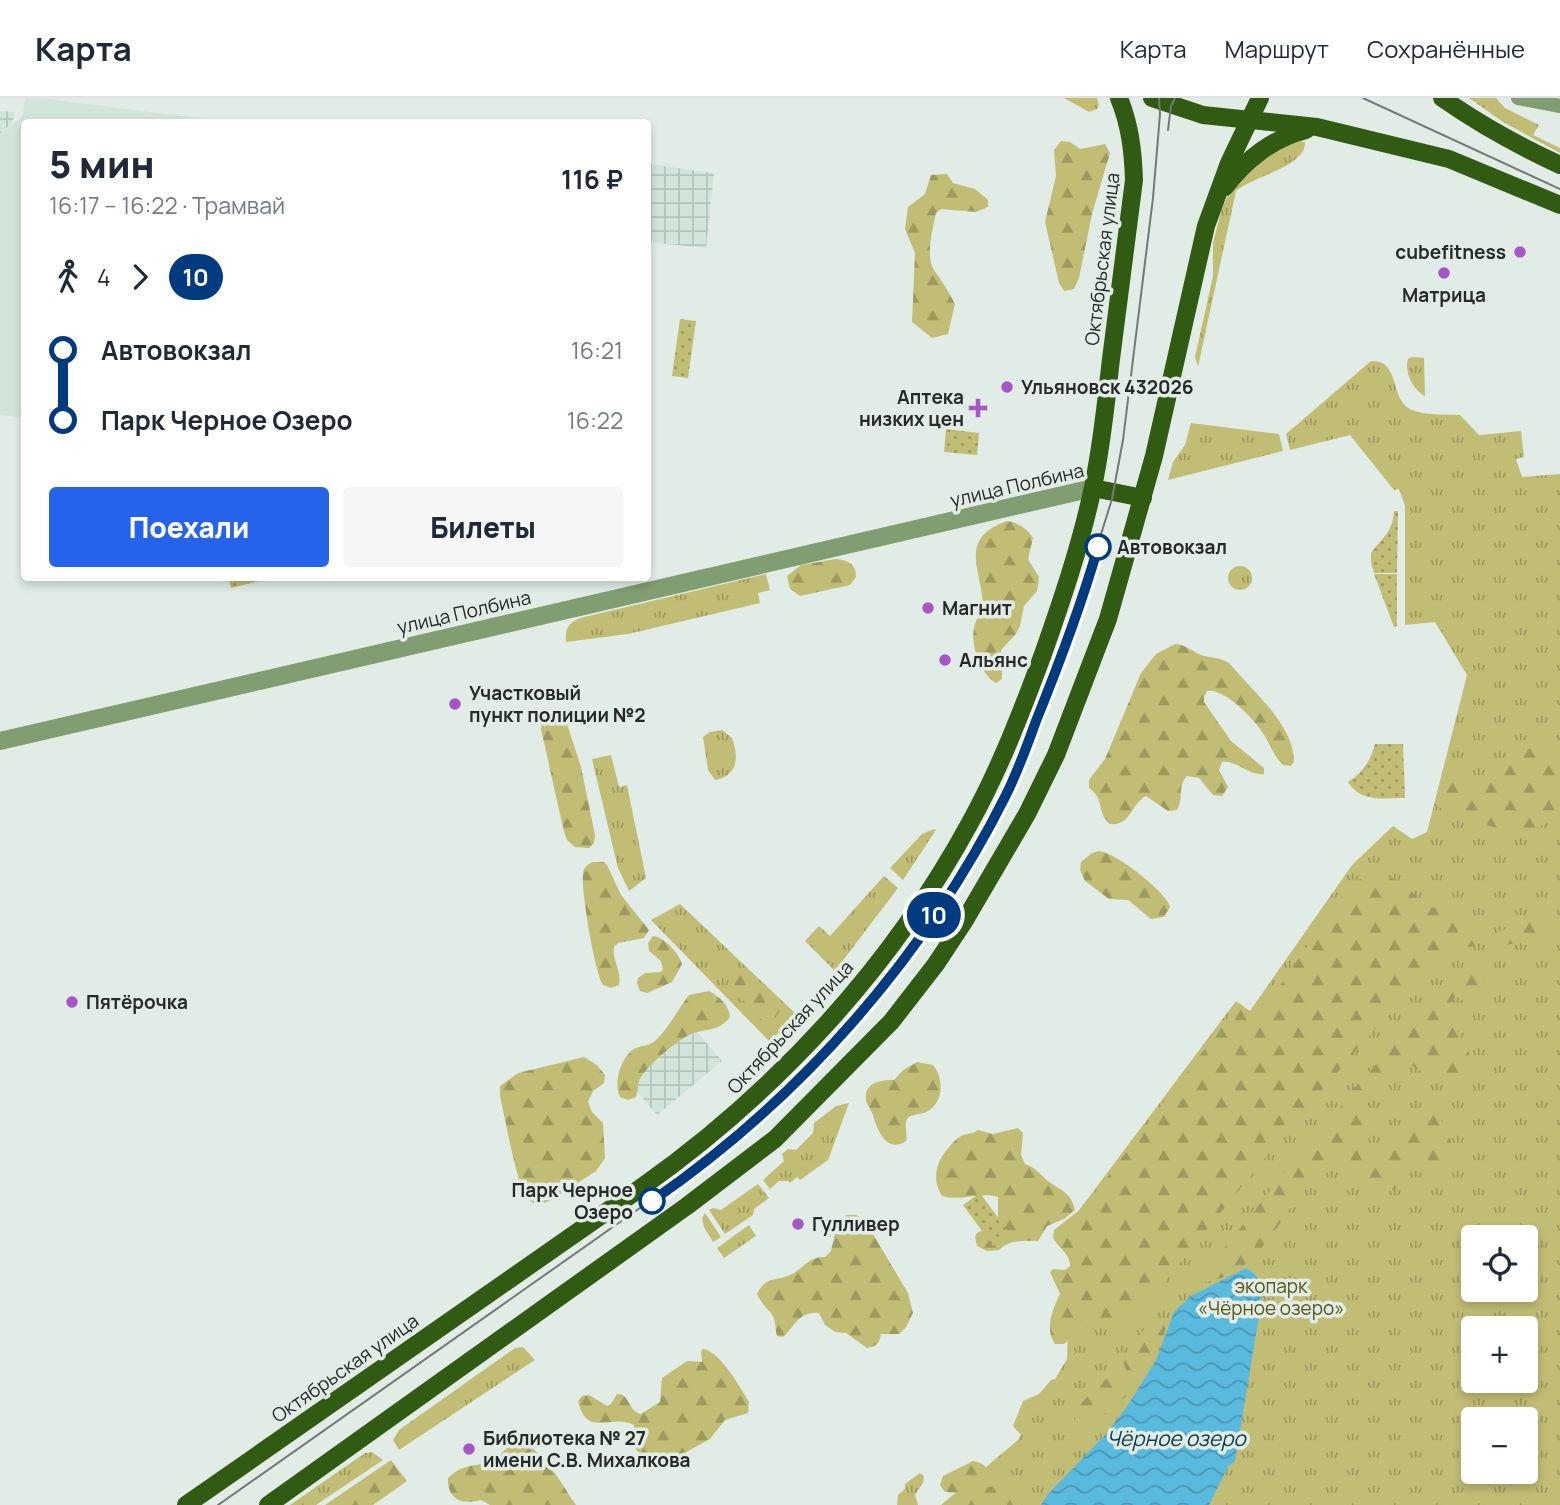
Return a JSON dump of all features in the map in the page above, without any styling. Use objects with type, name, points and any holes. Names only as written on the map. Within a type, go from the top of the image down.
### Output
[{"type":"main road","name":"Октябрьская улица","points":[[186,1505],[666,1169],[763,1089],[843,1007],[896,940],[936,880],[985,795],[1033,680],[1059,608],[1093,488],[1134,180],[1133,147],[1119,98]]},
{"type":"main road","points":[[1156,99],[1193,98]]},
{"type":"main road","points":[[268,1505],[687,1206],[775,1139],[891,1022],[965,920],[1027,814],[1056,755],[1108,619],[1143,498],[1212,207],[1228,163],[1260,98]]},
{"type":"main road","points":[[1442,98],[1502,135],[1560,165]]},
{"type":"main road","points":[[1156,99],[1194,113],[1249,122],[1317,127],[1448,159],[1560,205]]},
{"type":"main road","points":[[1212,207],[1233,176],[1257,153],[1285,137],[1317,127]]},
{"type":"main road","name":"улица Полбина","points":[[1093,488],[1143,498]]},
{"type":"street","points":[[1517,98],[1560,106]]},
{"type":"street","name":"улица Полбина","points":[[0,741],[1093,488]]},
{"type":"shaded area","points":[[25,98],[204,119],[21,119],[21,418],[0,415],[0,136],[23,115]]},
{"type":"shaded area","points":[[0,111],[14,112],[13,122],[0,134]]},
{"type":"shaded area","points":[[651,164],[714,173],[706,248],[651,242]]},
{"type":"shaded area","points":[[694,1028],[722,1061],[657,1115],[630,1083]]},
{"type":"green space","points":[[1064,98],[1097,98],[1099,105],[1097,109],[1089,112]]},
{"type":"green space","points":[[1469,98],[1496,98],[1505,108],[1539,125],[1533,135],[1560,148],[1560,153],[1503,122]]},
{"type":"green space","points":[[1061,141],[1070,142],[1080,149],[1105,144],[1110,153],[1092,214],[1079,278],[1074,289],[1064,291],[1059,283],[1045,222],[1056,176],[1054,150]]},
{"type":"green space","points":[[1305,142],[1303,151],[1297,158],[1236,191],[1198,367],[1195,357],[1213,276],[1213,243],[1222,208],[1230,190],[1274,147]]},
{"type":"green space","points":[[947,174],[953,183],[975,189],[988,200],[988,207],[976,212],[941,209],[936,213],[930,242],[931,264],[955,304],[948,334],[932,338],[912,322],[915,253],[905,229],[908,207],[925,194],[931,175]]},
{"type":"green space","points":[[680,319],[696,321],[688,378],[672,376]]},
{"type":"green space","points":[[1424,358],[1425,396],[1417,390],[1408,375],[1408,359]]},
{"type":"green space","name":"экопарк «Чёрное озеро»","points":[[1371,361],[1380,362],[1387,367],[1399,397],[1410,409],[1428,414],[1460,415],[1479,435],[1521,431],[1524,457],[1516,459],[1522,477],[1560,474],[1560,1505],[941,1505],[1018,1440],[1021,1435],[1013,1426],[1023,1401],[1039,1394],[1055,1379],[1067,1359],[1074,1217],[1236,1001],[1250,1011],[1352,865],[1393,826],[1412,839],[1427,832],[1467,675],[1435,622],[1405,625],[1405,506],[1399,489],[1394,490],[1350,435],[1290,450],[1286,434]]},
{"type":"green space","points":[[1191,423],[1279,434],[1283,451],[1168,480],[1173,462],[1185,445]]},
{"type":"green space","points":[[946,429],[979,433],[977,455],[944,452]]},
{"type":"green space","points":[[1394,511],[1398,511],[1397,573],[1374,573],[1371,553],[1389,530]]},
{"type":"green space","points":[[1007,521],[1022,526],[1033,538],[1028,559],[1039,577],[1037,591],[1024,606],[1020,626],[1001,650],[1002,679],[996,683],[980,665],[973,639],[975,624],[983,607],[976,556],[982,536]]},
{"type":"green space","points":[[836,559],[848,562],[855,569],[856,577],[850,585],[800,596],[790,589],[787,576],[801,565]]},
{"type":"green space","points":[[1240,566],[1249,569],[1252,578],[1249,587],[1240,590],[1231,587],[1228,578],[1231,569]]},
{"type":"green space","points":[[766,574],[770,590],[758,593],[760,603],[628,634],[566,642],[568,627],[580,618]]},
{"type":"green space","points":[[1374,574],[1397,574],[1397,626],[1394,627]]},
{"type":"green space","points":[[230,581],[259,581],[231,588]]},
{"type":"green space","points":[[1175,644],[1229,663],[1279,721],[1287,734],[1294,762],[1291,766],[1283,765],[1262,732],[1245,712],[1222,694],[1207,691],[1204,702],[1231,741],[1264,768],[1264,774],[1222,762],[1219,770],[1228,787],[1222,796],[1213,795],[1199,778],[1187,776],[1182,784],[1177,810],[1168,811],[1146,796],[1122,822],[1110,824],[1103,815],[1097,797],[1089,788],[1089,780],[1105,759],[1141,673],[1156,654]]},
{"type":"green space","points":[[549,714],[562,716],[581,767],[595,835],[594,843],[589,848],[575,847],[567,840],[564,832],[541,729],[542,722]]},
{"type":"green space","points":[[722,730],[732,738],[736,759],[728,774],[715,780],[708,770],[703,737],[710,732]]},
{"type":"green space","points":[[1375,744],[1403,744],[1405,798],[1366,796],[1353,789],[1348,782],[1365,766]]},
{"type":"green space","points":[[1524,748],[1557,751],[1560,762],[1560,817],[1535,828],[1511,830],[1484,824],[1434,805],[1451,783],[1462,779],[1478,779],[1493,765]]},
{"type":"green space","points":[[611,755],[619,787],[627,785],[646,878],[629,891],[618,868],[592,759]]},
{"type":"green space","points":[[936,830],[903,880],[890,868],[922,834]]},
{"type":"green space","points":[[1099,851],[1128,865],[1160,892],[1170,907],[1164,917],[1151,919],[1128,900],[1109,899],[1085,881],[1080,870],[1081,862]]},
{"type":"green space","points":[[592,862],[604,862],[607,865],[621,895],[649,930],[644,938],[618,943],[614,947],[620,980],[619,985],[611,988],[603,985],[600,977],[586,913],[583,873]]},
{"type":"green space","points":[[884,876],[898,888],[835,971],[805,941],[819,926],[830,936]]},
{"type":"green space","points":[[1392,878],[1405,884],[1425,905],[1472,919],[1485,933],[1475,946],[1432,952],[1389,1013],[1296,1120],[1138,1314],[1124,1324],[1085,1326],[1064,1344],[1055,1344],[1050,1325],[1060,1294],[1050,1272],[1053,1269],[1065,1270],[1070,1266],[1070,1262],[1053,1238],[1054,1230],[1087,1204],[1237,1006],[1256,1019],[1347,890],[1360,879],[1374,882]]},
{"type":"green space","points":[[680,904],[796,1014],[770,1042],[651,920]]},
{"type":"green space","points":[[1537,918],[1560,920],[1560,937],[1498,946],[1488,942],[1494,933]]},
{"type":"green space","points":[[653,936],[670,946],[682,964],[672,982],[647,993],[640,991],[638,978],[645,973],[661,972],[663,969],[661,961],[649,951],[648,943]]},
{"type":"green space","points":[[1466,969],[1488,970],[1482,990],[1483,1004],[1470,1004],[1455,996],[1448,1008],[1453,1024],[1469,1051],[1470,1062],[1464,1076],[1438,1076],[1408,1065],[1397,1079],[1370,1091],[1367,1103],[1371,1124],[1368,1141],[1373,1148],[1383,1151],[1395,1142],[1421,1109],[1440,1119],[1451,1140],[1450,1162],[1445,1171],[1436,1176],[1425,1159],[1421,1158],[1399,1186],[1376,1194],[1365,1187],[1349,1166],[1337,1159],[1306,1187],[1255,1255],[1239,1269],[1221,1278],[1195,1284],[1303,1150],[1333,1126],[1344,1099],[1416,1021],[1450,979]]},
{"type":"green space","points":[[743,974],[760,982],[771,993],[780,1010],[776,1017],[768,1022],[759,1018],[737,993],[733,983]]},
{"type":"green space","points":[[709,991],[728,1009],[730,1017],[726,1022],[679,1041],[641,1077],[636,1097],[628,1100],[620,1097],[618,1077],[626,1057],[636,1048],[656,1040],[689,995]]},
{"type":"green space","points":[[584,1057],[597,1065],[605,1075],[604,1083],[593,1091],[588,1102],[592,1112],[603,1123],[605,1158],[596,1171],[550,1201],[534,1203],[529,1200],[520,1182],[500,1097],[500,1086],[518,1073]]},
{"type":"green space","points":[[917,1062],[933,1065],[937,1070],[940,1096],[928,1111],[907,1119],[906,1141],[893,1145],[880,1133],[866,1094],[874,1083],[894,1080],[903,1070]]},
{"type":"green space","points":[[849,1103],[828,1160],[800,1180],[797,1177],[790,1183],[779,1181],[770,1189],[763,1180],[784,1161],[782,1154],[788,1149],[796,1150],[813,1133],[814,1123],[836,1106]]},
{"type":"green space","points":[[1018,1128],[1023,1133],[1021,1155],[1025,1164],[1065,1192],[1075,1210],[1064,1219],[1047,1226],[1038,1241],[1012,1242],[999,1250],[987,1251],[977,1246],[975,1237],[998,1219],[998,1197],[942,1196],[936,1180],[938,1164],[946,1150],[960,1136],[978,1130],[993,1134]]},
{"type":"green space","points":[[758,1184],[769,1198],[754,1209],[753,1215],[725,1234],[709,1210],[721,1210]]},
{"type":"green space","points":[[980,1193],[1010,1234],[993,1246],[963,1205]]},
{"type":"green space","points":[[705,1213],[721,1237],[713,1242],[704,1227],[702,1218]]},
{"type":"green space","points":[[846,1215],[856,1215],[864,1219],[908,1293],[913,1313],[906,1327],[899,1334],[881,1334],[877,1344],[867,1348],[846,1333],[835,1332],[825,1325],[819,1313],[812,1313],[802,1316],[783,1337],[777,1336],[773,1315],[757,1294],[768,1281],[790,1275],[810,1261],[825,1257],[831,1251],[836,1229]]},
{"type":"green space","points":[[749,1225],[756,1236],[724,1258],[717,1248]]},
{"type":"green space","points":[[1154,1321],[1165,1321],[1167,1324],[1155,1357],[1137,1384],[1115,1407],[1086,1428],[1081,1429],[1074,1425],[1077,1407],[1106,1379],[1114,1376],[1125,1380],[1128,1375],[1123,1362],[1147,1325]]},
{"type":"green space","points":[[523,1347],[535,1360],[399,1450],[393,1440],[399,1430],[515,1348]]},
{"type":"green space","points":[[703,1349],[716,1356],[729,1371],[749,1402],[748,1413],[725,1420],[710,1439],[688,1451],[674,1465],[651,1471],[641,1464],[640,1454],[634,1447],[634,1425],[625,1422],[593,1422],[582,1412],[578,1401],[582,1396],[589,1395],[607,1406],[617,1394],[621,1394],[637,1413],[641,1414],[660,1402],[662,1378],[687,1361],[702,1362]]},
{"type":"green space","points":[[521,1442],[530,1446],[545,1461],[576,1505],[490,1505],[481,1500],[462,1501],[453,1496],[448,1478],[455,1472],[488,1462],[508,1447]]},
{"type":"green space","points":[[372,1452],[383,1460],[316,1505],[290,1505],[365,1453]]},
{"type":"green space","points":[[391,1460],[407,1481],[373,1505],[325,1505]]},
{"type":"green space","points":[[973,1461],[985,1467],[987,1475],[983,1480],[961,1492],[944,1491],[940,1485],[943,1476]]},
{"type":"green space","points":[[920,1473],[924,1476],[915,1495],[918,1505],[897,1505],[898,1495],[905,1489],[905,1484]]},
{"type":"green space","points":[[993,1486],[1012,1486],[1018,1505],[949,1505],[969,1491]]},
{"type":"water","name":"Чёрное озеро","points":[[1246,1268],[1259,1280],[1262,1298],[1235,1461],[1228,1467],[1209,1505],[1041,1505],[1126,1408],[1156,1360],[1174,1312],[1191,1296]]},
{"type":"tram line","points":[[218,1505],[701,1165],[801,1075],[888,982],[915,945],[979,846],[1022,759],[1068,640],[1112,499],[1123,440],[1153,198],[1159,98]]},
{"type":"tram line","points":[[1168,130],[1171,106],[1175,98]]},
{"type":"tram line","points":[[1363,98],[1560,189]]},
{"type":"tram line","name":"10","points":[[652,1201],[713,1155],[801,1075],[868,1005],[915,945],[979,846],[1008,791],[1068,640],[1098,547]]},
{"type":"place","name":"cubefitness","points":[[1520,252]]},
{"type":"place","name":"Матрица","points":[[1444,273]]},
{"type":"place","name":"Ульяновск 432026","points":[[1007,387]]},
{"type":"place","name":"Аптека низких цен","points":[[978,408]]},
{"type":"place","name":"Автовокзал","points":[[1098,547]]},
{"type":"place","name":"Магнит","points":[[928,608]]},
{"type":"place","name":"Альянс","points":[[945,660]]},
{"type":"place","name":"Участковый пункт полиции №2","points":[[455,704]]},
{"type":"place","name":"Пятёрочка","points":[[72,1002]]},
{"type":"place","name":"Парк Черное Озеро","points":[[652,1201]]},
{"type":"place","name":"Гулливер","points":[[798,1224]]},
{"type":"place","name":"Библиотека № 27 имени С.В. Михалкова","points":[[469,1449]]}]
